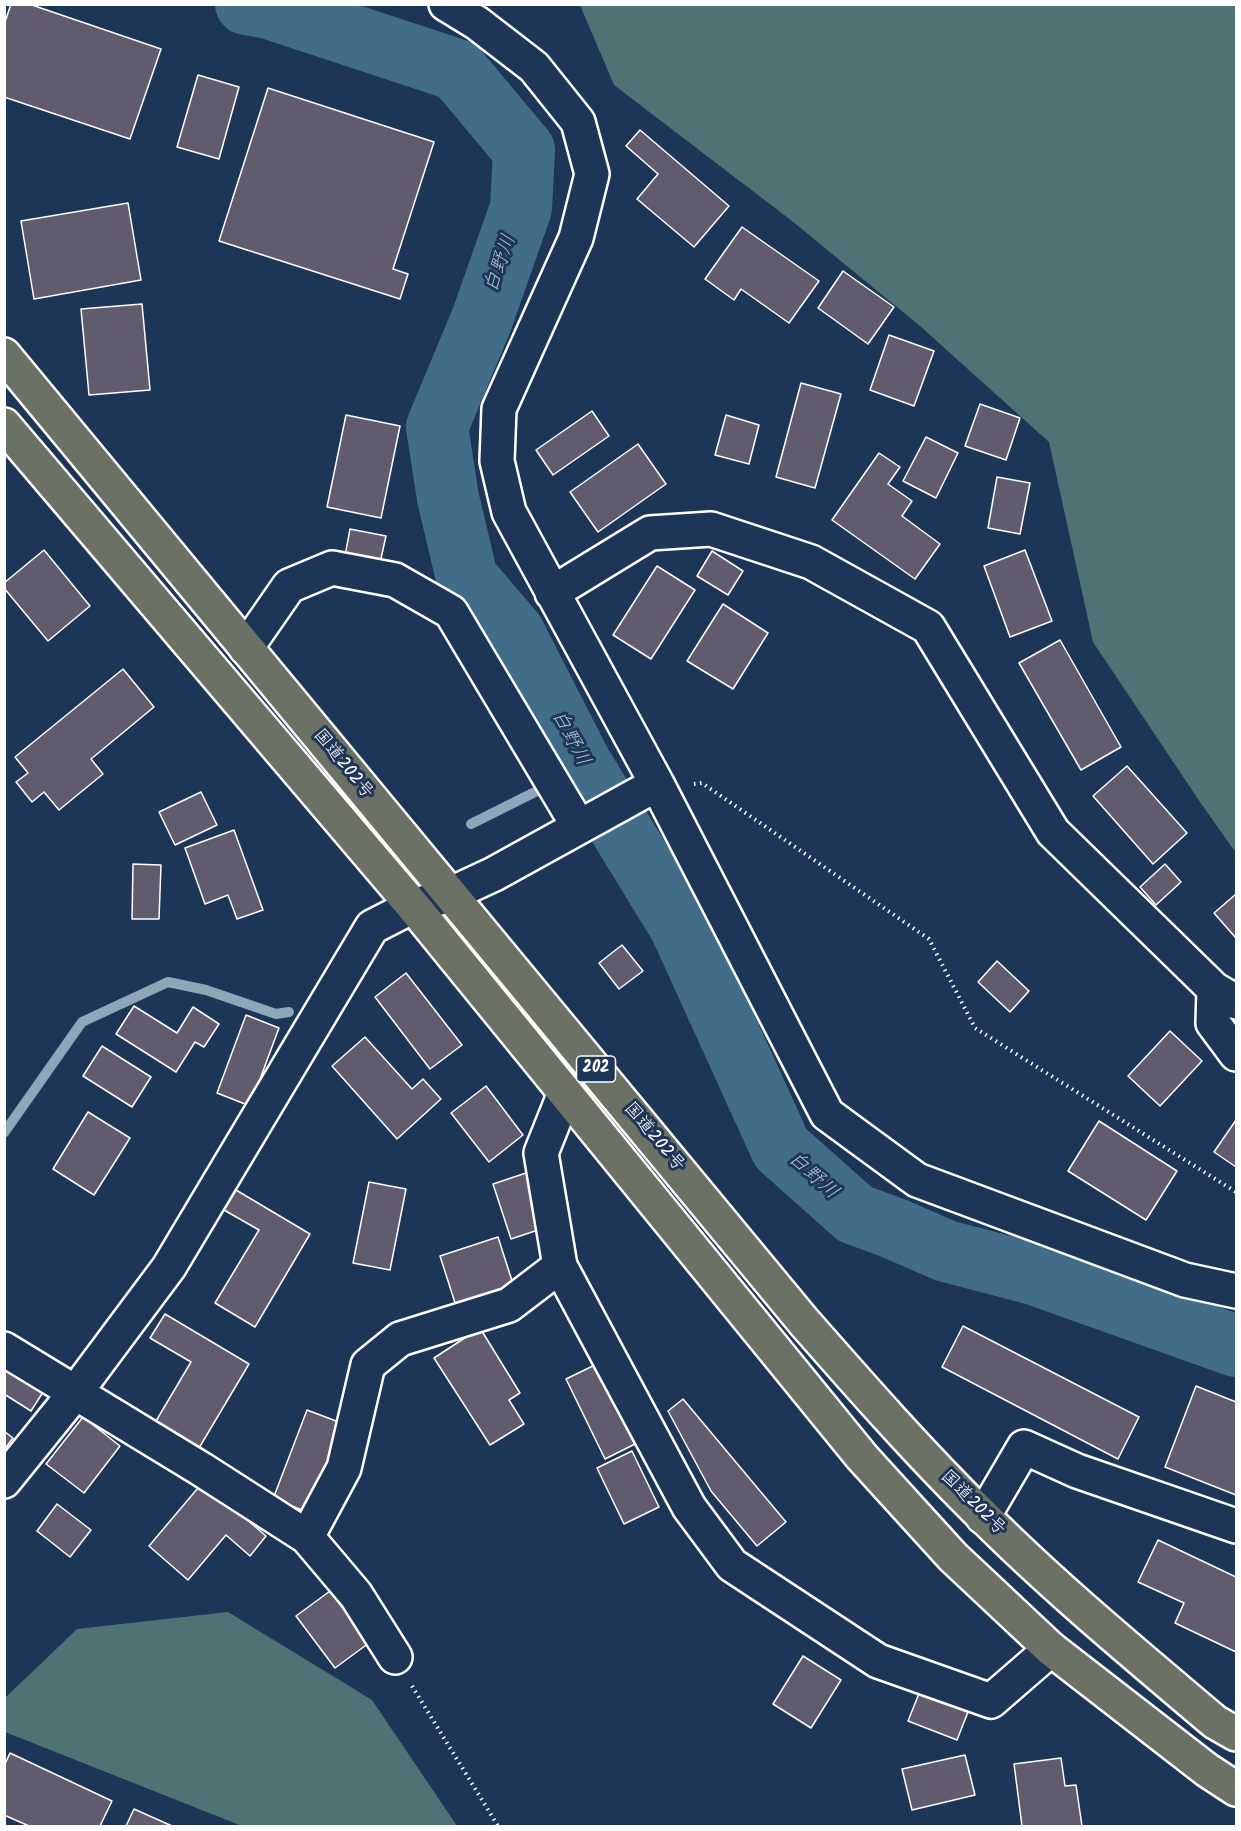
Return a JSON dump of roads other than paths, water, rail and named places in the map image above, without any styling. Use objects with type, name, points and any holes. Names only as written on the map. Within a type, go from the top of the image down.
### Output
[{"type":"highway","name":"国道202号","points":[[9,371],[246,648],[804,1322],[905,1437],[983,1517],[1076,1605],[1215,1722],[1236,1734]]},
{"type":"highway","name":"国道202号","points":[[4,424],[413,906],[862,1457],[953,1557],[1052,1649],[1236,1790]]},
{"type":"street","points":[[446,4],[477,23],[534,67],[578,122],[592,174],[576,238],[499,409],[497,461],[509,512],[657,784],[827,1114],[917,1180],[1185,1280],[1236,1291]]},
{"type":"street","points":[[552,593],[650,533],[711,529],[811,562],[928,627],[1053,832],[1225,996],[1214,1023],[1236,1054]]},
{"type":"street","points":[[246,648],[289,586],[333,568],[395,580],[451,612],[574,819]]},
{"type":"street","points":[[4,1481],[75,1393],[170,1267],[372,927],[413,906],[449,895],[494,874],[574,819],[657,784]]},
{"type":"street","points":[[565,1093],[541,1154],[560,1266],[689,1507],[732,1565],[878,1661],[991,1701],[1052,1649]]},
{"type":"street","points":[[307,1537],[344,1468],[368,1365],[400,1339],[509,1305],[560,1266]]},
{"type":"street","points":[[4,1349],[201,1469],[307,1537],[356,1596],[394,1657]]},
{"type":"street","points":[[983,1517],[1024,1447],[1077,1471],[1236,1526]]},
{"type":"waterway","name":"白野川","points":[[246,4],[269,8],[457,70],[524,150],[521,208],[482,319],[437,427],[448,498],[467,578],[514,633],[581,764],[680,926],[781,1148],[855,1214],[946,1251],[1034,1274],[1236,1346]]},
{"type":"waterway","points":[[471,824],[541,789],[581,764]]},
{"type":"waterway","points":[[4,1133],[82,1022],[168,982],[206,990],[276,1014],[289,1012]]}]
